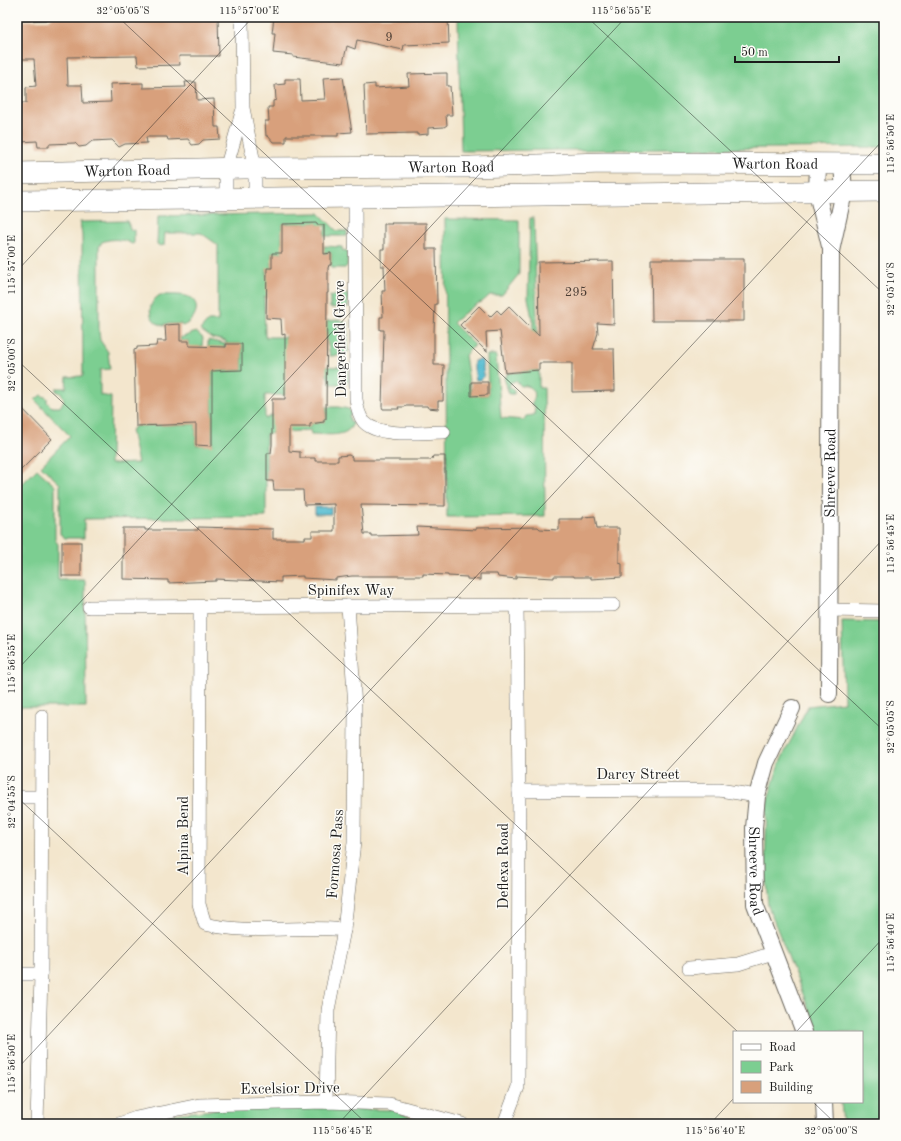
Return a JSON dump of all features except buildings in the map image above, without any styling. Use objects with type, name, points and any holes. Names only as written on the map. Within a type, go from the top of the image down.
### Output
[{"type":"main road","name":"Warton Road","points":[[17,173],[255,168],[471,167],[604,163],[884,164]]},
{"type":"main road","points":[[471,167],[497,172],[533,174],[541,179],[549,188],[551,195]]},
{"type":"main road","name":"Warton Road","points":[[17,201],[255,197],[817,193],[884,191]]},
{"type":"street","points":[[242,17],[242,108],[255,168],[255,197]]},
{"type":"street","points":[[226,198],[226,169],[242,108]]},
{"type":"street","name":"Shreeve Road","points":[[818,164],[817,193],[831,251]]},
{"type":"street","name":"Shreeve Road","points":[[829,694],[828,610],[831,251],[844,192],[842,164]]},
{"type":"street","name":"Dangerfield Grove","points":[[355,196],[356,398],[360,416],[374,429],[386,432],[444,432]]},
{"type":"street","name":"Deflexa Road","points":[[504,1124],[518,1087],[519,791],[517,605]]},
{"type":"street","name":"Spinifex Way","points":[[89,607],[613,605]]},
{"type":"street","name":"Formosa Pass","points":[[326,1102],[328,1010],[344,930],[354,834],[355,707],[348,606]]},
{"type":"street","name":"Alpina Bend","points":[[200,607],[199,904],[205,924],[223,929],[322,928],[344,930]]},
{"type":"street","points":[[828,610],[884,611]]},
{"type":"street","name":"Shreeve Road","points":[[792,708],[766,763],[757,796],[754,828],[755,904],[804,1031]]},
{"type":"street","points":[[37,1124],[42,716]]},
{"type":"street","name":"Darcy Street","points":[[519,791],[719,790],[757,796]]},
{"type":"street","points":[[17,797],[42,796]]},
{"type":"street","points":[[689,968],[738,964],[773,953]]},
{"type":"street","points":[[17,974],[40,974]]},
{"type":"street","name":"Excelsior Drive","points":[[119,1124],[136,1118],[199,1105],[326,1102],[389,1104],[462,1124]]},
{"type":"street","points":[[824,1103],[825,1124]]},
{"type":"green space","points":[[458,17],[884,17],[884,147],[461,151]]},
{"type":"green space","points":[[319,213],[337,231],[347,231],[347,236],[324,236],[326,226],[317,225],[316,223],[282,224],[282,247],[324,249],[324,246],[342,247],[342,250],[348,251],[347,266],[345,268],[331,268],[331,253],[272,253],[272,268],[267,269],[267,277],[314,277],[272,297],[264,297],[265,337],[315,337],[322,321],[340,320],[348,323],[348,352],[344,355],[330,356],[327,340],[285,340],[290,366],[348,367],[349,381],[345,384],[331,384],[324,369],[295,395],[265,395],[265,419],[272,415],[289,425],[310,427],[310,424],[324,422],[324,419],[326,419],[327,410],[323,410],[323,407],[338,407],[349,409],[352,414],[349,415],[350,422],[353,423],[350,428],[341,434],[329,435],[311,434],[310,430],[266,434],[266,517],[84,519],[84,538],[65,538],[60,534],[60,484],[41,466],[70,436],[35,400],[41,395],[47,398],[47,402],[52,407],[60,407],[64,400],[61,393],[56,391],[56,388],[66,388],[67,377],[83,376],[82,235],[80,222],[127,221],[131,230],[134,230],[134,243],[132,244],[125,241],[114,240],[102,242],[99,247],[99,331],[100,340],[108,352],[110,369],[100,370],[100,395],[111,397],[110,464],[138,463],[131,430],[136,426],[196,424],[196,445],[212,445],[212,349],[208,347],[208,340],[225,344],[224,372],[242,370],[242,344],[226,344],[226,341],[212,338],[200,330],[208,321],[218,321],[218,245],[201,233],[165,233],[164,245],[160,246],[157,244],[158,216]]},
{"type":"green space","points":[[530,218],[534,218],[538,357],[533,357],[533,323],[528,298]]},
{"type":"green space","points":[[445,219],[519,220],[519,274],[502,295],[490,295],[453,323],[475,345],[465,355],[471,395],[488,395],[487,355],[496,355],[501,418],[524,420],[526,416],[534,415],[535,406],[531,404],[535,393],[534,390],[529,387],[521,386],[516,381],[511,382],[509,387],[514,390],[514,394],[509,394],[504,377],[507,376],[507,373],[539,370],[539,388],[544,388],[545,516],[447,517]]},
{"type":"green space","points":[[348,294],[348,307],[330,308],[330,296]]},
{"type":"green space","points":[[160,295],[179,295],[189,297],[196,304],[193,318],[182,326],[181,324],[164,324],[164,326],[158,324],[154,321],[150,312],[152,303],[155,298]]},
{"type":"green space","points":[[196,332],[203,338],[202,346],[189,349],[189,341],[180,341],[180,338]]},
{"type":"green space","points":[[37,469],[55,486],[55,540],[58,544],[58,580],[85,580],[86,707],[17,707],[17,489]]},
{"type":"green space","points":[[842,621],[884,622],[884,1124],[843,1124],[841,1103],[863,1103],[863,1031],[818,1031],[768,906],[765,870],[767,803],[779,764],[808,706],[844,702]]},
{"type":"green space","points":[[257,1106],[394,1110],[425,1124],[133,1124],[172,1114]]},
{"type":"water","points":[[480,359],[482,361],[484,376],[481,380],[476,380],[474,361]]},
{"type":"water","points":[[315,507],[331,507],[331,514],[315,514]]}]
